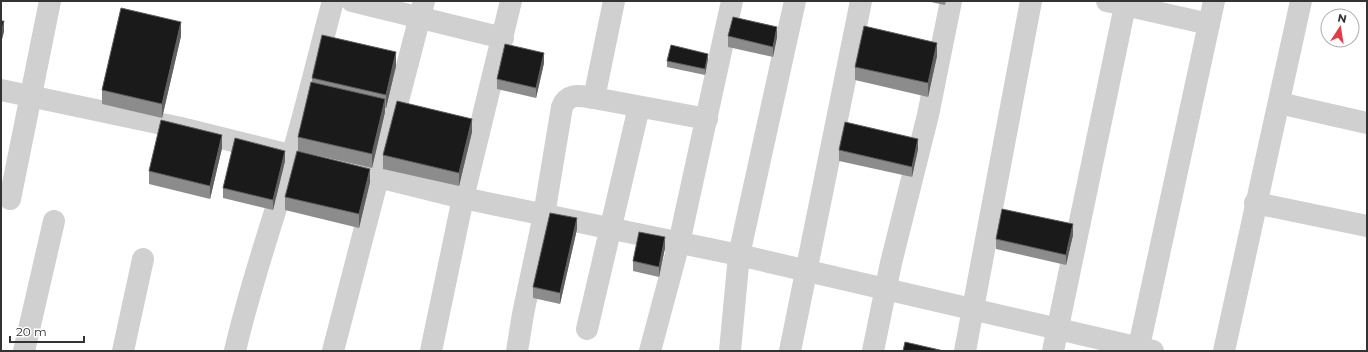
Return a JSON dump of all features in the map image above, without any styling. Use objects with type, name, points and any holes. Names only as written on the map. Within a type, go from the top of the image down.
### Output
[{"type":"street","points":[[10,199],[50,1]]},
{"type":"street","points":[[235,351],[254,277],[292,155],[333,1]]},
{"type":"street","points":[[352,1],[422,10],[503,38]]},
{"type":"street","points":[[431,351],[463,198],[511,1]]},
{"type":"street","points":[[594,98],[614,1]]},
{"type":"street","points":[[650,351],[679,243],[732,1]]},
{"type":"street","points":[[730,351],[739,255],[795,1]]},
{"type":"street","points":[[790,351],[805,270],[861,1]]},
{"type":"street","points":[[873,351],[892,263],[928,115],[951,1]]},
{"type":"street","points":[[965,351],[1031,1]]},
{"type":"street","points":[[1,90],[181,128],[463,198],[805,270],[1143,350],[1214,1]]},
{"type":"street","points":[[1224,351],[1255,203],[1301,1]]},
{"type":"street","points":[[1053,351],[1120,3],[1209,24]]},
{"type":"street","points":[[334,351],[422,10]]},
{"type":"street","points":[[517,351],[523,314],[544,215],[562,107],[565,101],[570,97],[576,96],[594,98],[707,119]]},
{"type":"street","points":[[1279,103],[1366,121]]},
{"type":"street","points":[[587,329],[639,107]]},
{"type":"street","points":[[1255,203],[1367,226]]},
{"type":"street","points":[[24,351],[54,221]]},
{"type":"street","points":[[123,351],[143,259]]},
{"type":"building","points":[[121,8],[181,22],[162,104],[102,90]]},
{"type":"building","points":[[733,17],[777,27],[773,47],[728,36]]},
{"type":"building","points":[[1,21],[4,21],[1,33]]},
{"type":"building","points":[[864,26],[937,43],[928,83],[855,67]]},
{"type":"building","points":[[322,35],[396,52],[386,95],[312,78]]},
{"type":"building","points":[[505,44],[544,53],[536,88],[497,79]]},
{"type":"building","points":[[671,45],[708,54],[705,69],[667,61]]},
{"type":"building","points":[[311,82],[385,99],[372,154],[298,137]]},
{"type":"building","points":[[397,101],[472,119],[459,173],[383,155]]},
{"type":"building","points":[[161,120],[222,135],[210,186],[149,171]]},
{"type":"building","points":[[845,122],[918,139],[912,167],[839,150]]},
{"type":"building","points":[[235,138],[285,151],[273,200],[223,188]]},
{"type":"building","points":[[297,151],[370,169],[359,214],[285,197]]},
{"type":"building","points":[[1002,209],[1073,224],[1066,255],[996,239]]},
{"type":"building","points":[[550,213],[577,218],[560,293],[533,287]]},
{"type":"building","points":[[639,232],[665,237],[659,267],[633,261]]},
{"type":"building","points":[[905,342],[944,351],[903,351]]}]
